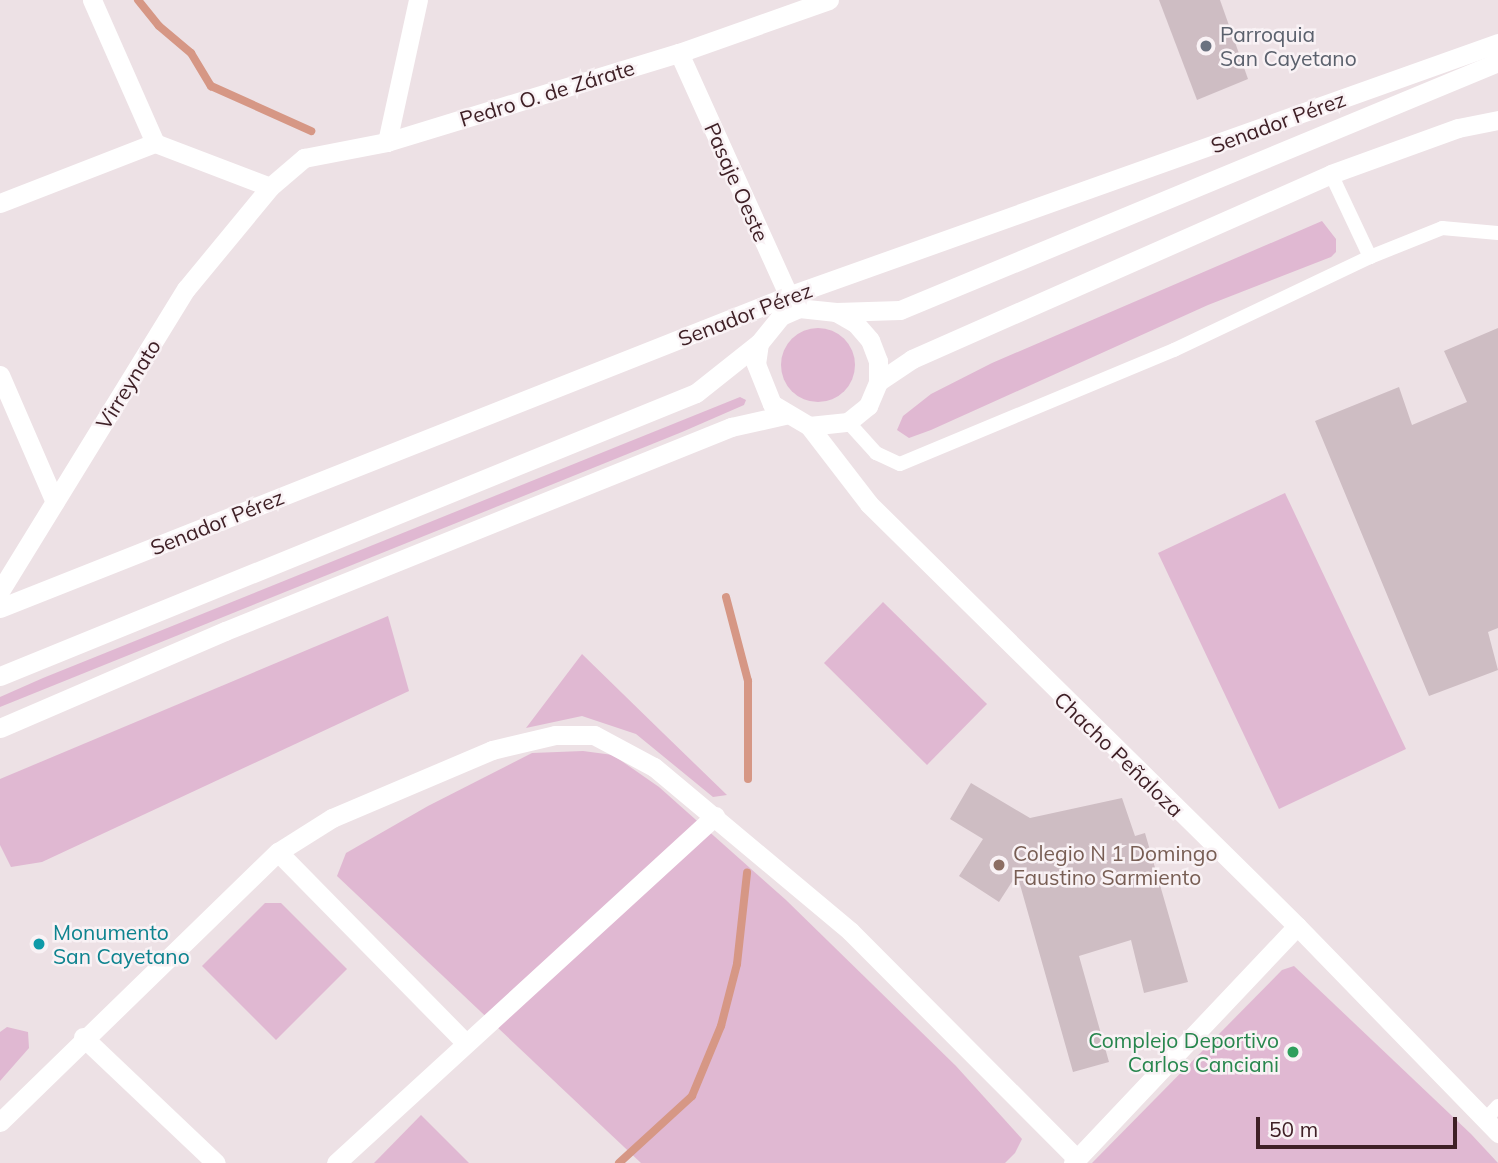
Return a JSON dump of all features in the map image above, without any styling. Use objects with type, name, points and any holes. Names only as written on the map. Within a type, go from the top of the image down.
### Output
[{"type":"street","points":[[92,0],[155,143]]},
{"type":"street","points":[[387,142],[418,0]]},
{"type":"street","name":"Pedro O. de Zárate","points":[[270,187],[304,158],[387,142],[679,53],[776,9],[829,0]]},
{"type":"street","name":"Senador Pérez","points":[[0,608],[791,303],[1498,43]]},
{"type":"street","name":"Pasaje Oeste","points":[[679,53],[791,303]]},
{"type":"street","points":[[836,312],[900,310],[1498,62]]},
{"type":"street","points":[[878,382],[912,359],[1331,174],[1458,128],[1498,120]]},
{"type":"street","points":[[0,203],[155,143],[270,187]]},
{"type":"street","name":"Virreynato","points":[[0,591],[186,289],[270,187]]},
{"type":"street","points":[[791,303],[836,312],[855,323],[870,340],[878,361],[878,382],[868,406],[848,422],[829,427],[809,426],[785,415],[761,385],[756,364],[759,343],[768,327],[791,303]]},
{"type":"street","points":[[0,676],[696,393],[759,343]]},
{"type":"street","points":[[0,375],[55,502]]},
{"type":"street","points":[[0,728],[225,631],[731,427],[785,415]]},
{"type":"street","name":"Chacho Peñaloza","points":[[809,426],[869,504],[1494,1120]]},
{"type":"street","points":[[0,1122],[83,1037],[278,852],[332,818],[492,750],[555,735],[594,735],[618,745],[654,767],[715,816],[850,931],[1075,1161],[1297,926]]},
{"type":"street","points":[[336,1163],[465,1042],[715,816]]},
{"type":"street","points":[[278,852],[465,1042]]},
{"type":"street","points":[[83,1037],[216,1163]]},
{"type":"lane","points":[[1331,174],[1370,257]]},
{"type":"lane","points":[[848,422],[876,453],[900,464],[1174,350],[1370,257],[1442,228],[1498,233]]},
{"type":"shaded area","points":[[1322,221],[1336,239],[1336,252],[1331,257],[1208,305],[931,430],[909,438],[897,430],[903,416],[931,394],[992,363]]},
{"type":"shaded area","points":[[811,328],[825,328],[839,334],[849,344],[855,365],[849,386],[839,396],[825,402],[811,402],[797,396],[787,386],[781,372],[781,358],[787,344],[797,334]]},
{"type":"shaded area","points":[[740,397],[746,400],[744,405],[682,432],[0,707],[0,697],[43,678]]},
{"type":"shaded area","points":[[1285,493],[1406,749],[1279,809],[1158,553]]},
{"type":"shaded area","points":[[883,602],[987,704],[927,765],[824,663]]},
{"type":"shaded area","points":[[388,616],[409,691],[42,862],[11,867],[0,845],[0,779]]},
{"type":"shaded area","points":[[582,654],[727,795],[713,797],[636,734],[582,716],[526,728]]},
{"type":"shaded area","points":[[583,751],[613,755],[659,787],[786,900],[956,1066],[1022,1139],[1015,1153],[1005,1163],[641,1163],[337,876],[346,853],[428,806],[532,753]]},
{"type":"shaded area","points":[[265,903],[281,903],[347,969],[276,1040],[202,966]]},
{"type":"shaded area","name":"Complejo Deportivo Carlos Canciani","points":[[1294,966],[1471,1134],[1498,1163],[1092,1163],[1282,970]]},
{"type":"shaded area","points":[[7,1027],[28,1032],[29,1048],[0,1081],[0,1032]]},
{"type":"shaded area","points":[[421,1115],[469,1163],[374,1163]]},
{"type":"building","name":"Parroquia San Cayetano","points":[[1159,0],[1220,0],[1248,79],[1197,100]]},
{"type":"building","points":[[1498,328],[1498,628],[1488,632],[1498,670],[1429,696],[1315,421],[1399,387],[1412,425],[1467,402],[1444,351]]},
{"type":"building","points":[[971,783],[1030,818],[1122,798],[1135,836],[1145,833],[1188,982],[1144,993],[1131,940],[1079,956],[1109,1062],[1073,1072],[1017,874],[999,902],[959,876],[983,839],[950,819]]},
{"type":"waterway","points":[[138,0],[159,26],[191,53],[211,86],[311,131]]},
{"type":"waterway","points":[[726,597],[748,681],[748,779]]},
{"type":"waterway","points":[[619,1163],[692,1096],[721,1026],[737,964],[747,873]]},
{"type":"place","name":"Parroquia San Cayetano","points":[[1206,46]]},
{"type":"place","name":"Colegio N 1 Domingo Faustino Sarmiento","points":[[999,865]]},
{"type":"place","name":"Monumento San Cayetano","points":[[39,944]]},
{"type":"place","name":"Complejo Deportivo Carlos Canciani","points":[[1293,1052]]}]
